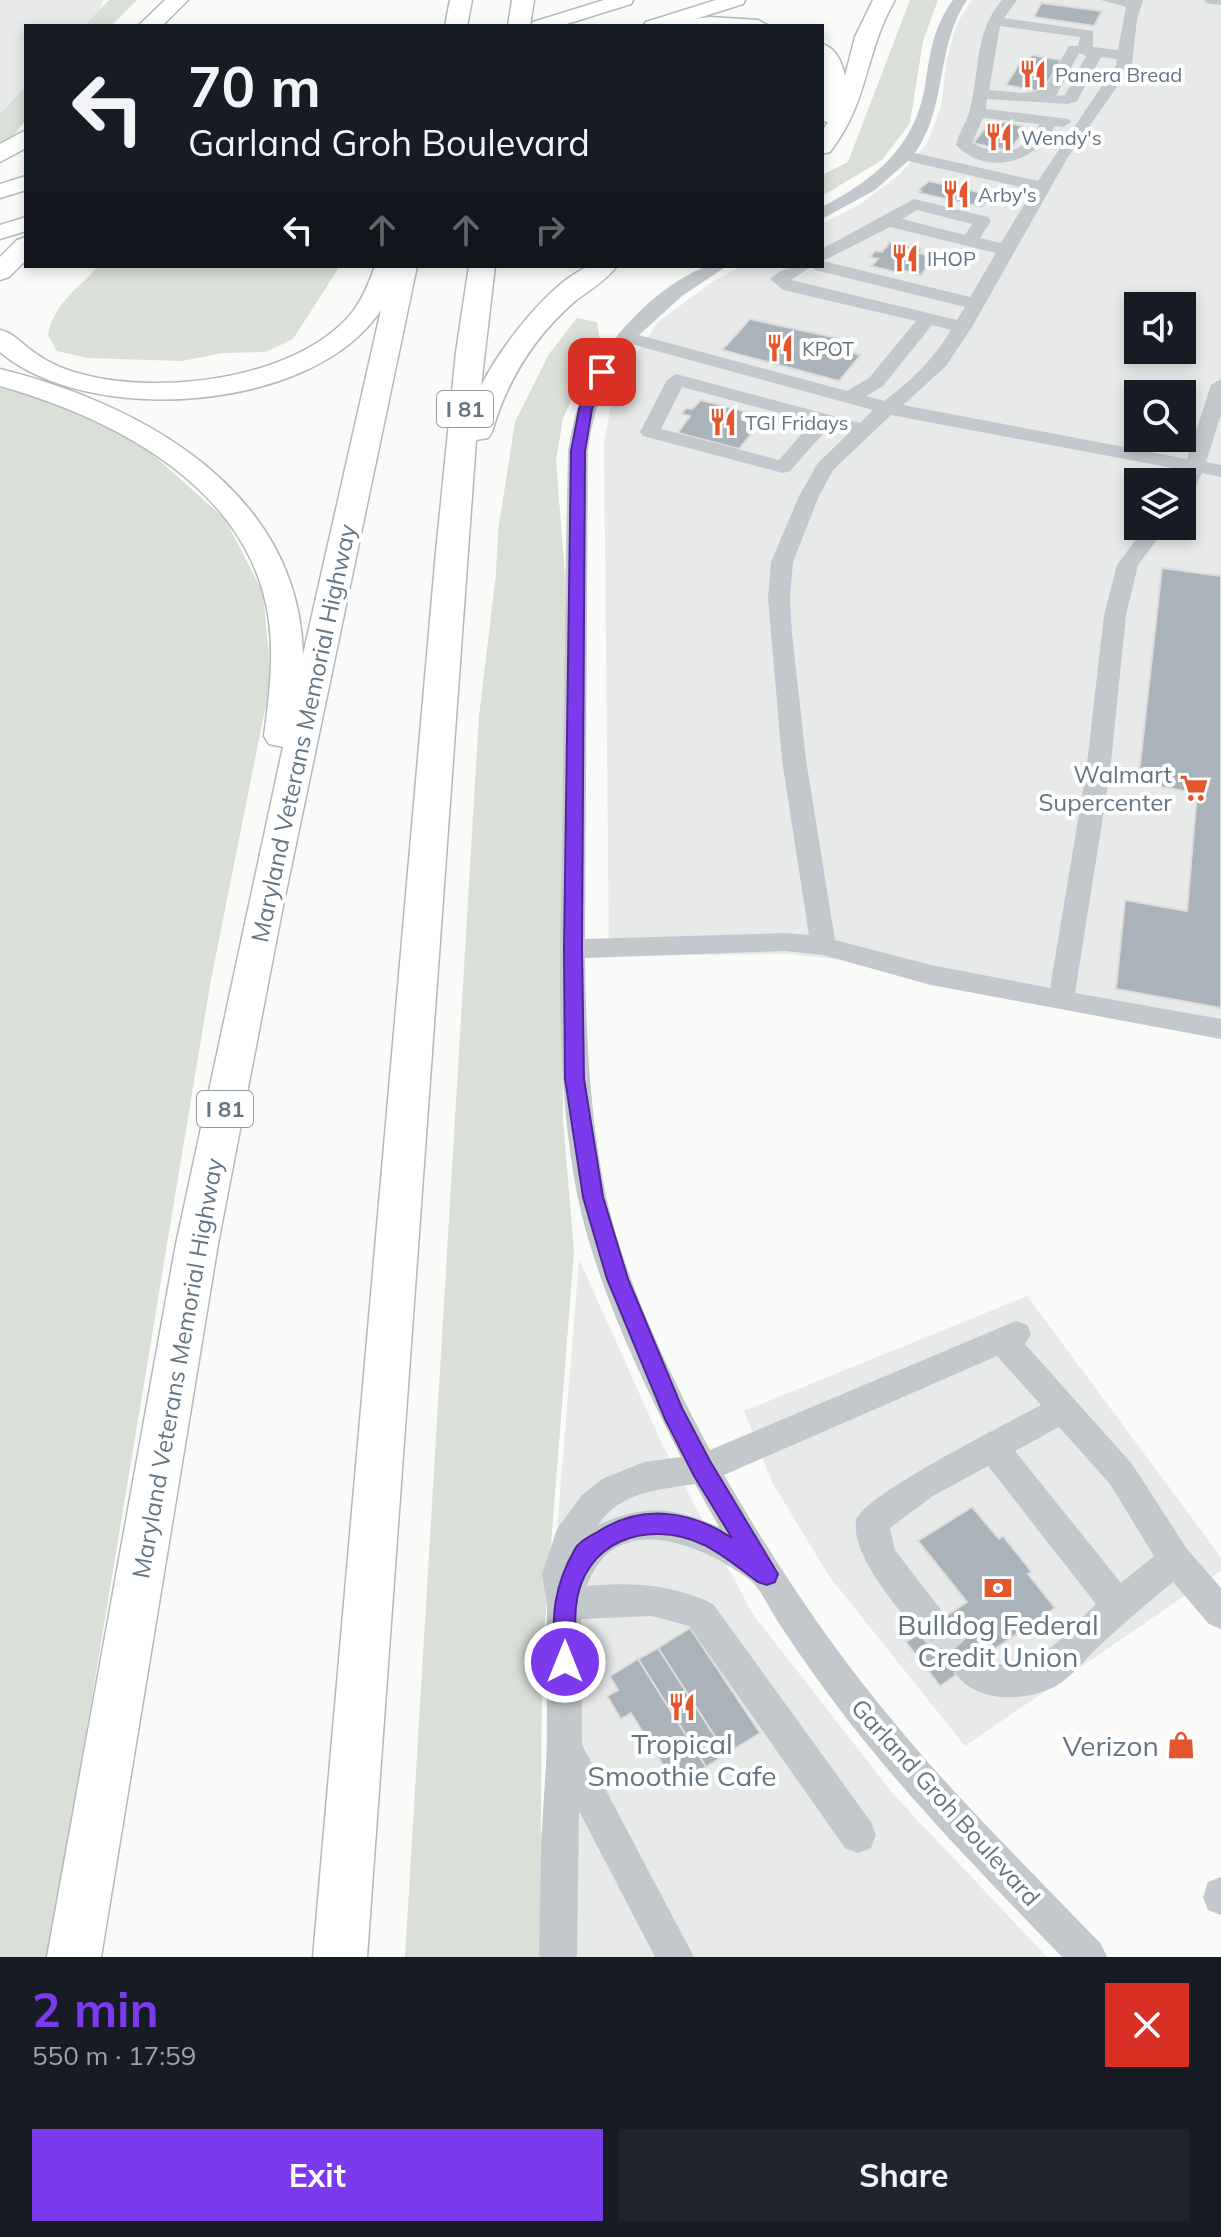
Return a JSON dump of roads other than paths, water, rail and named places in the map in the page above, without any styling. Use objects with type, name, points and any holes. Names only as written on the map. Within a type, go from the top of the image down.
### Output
[{"type":"highway","points":[[132,24],[159,0]]},
{"type":"highway","points":[[151,24],[177,0]]},
{"type":"highway","points":[[447,24],[448,0]]},
{"type":"highway","points":[[456,24],[461,0]]},
{"type":"highway","points":[[519,24],[523,0]]},
{"type":"highway","points":[[824,144],[845,117],[868,28],[884,0]]},
{"type":"highway","points":[[701,24],[726,24]]},
{"type":"highway","points":[[824,54],[834,67],[834,88],[824,119]]},
{"type":"highway","points":[[0,155],[24,138]]},
{"type":"highway","points":[[0,272],[24,247]]},
{"type":"highway","points":[[0,338],[20,356],[45,371],[112,389],[151,391],[238,382],[303,361],[332,345],[354,328],[366,313],[387,268]]},
{"type":"highway","name":"Maryland Veterans Memorial Highway","points":[[74,1957],[197,1244],[264,911],[404,268]]},
{"type":"highway","name":"I 81","points":[[340,1957],[451,552],[470,352],[482,268]]},
{"type":"highway","points":[[451,552],[482,415],[493,386],[523,339],[538,322],[574,288],[601,268]]},
{"type":"highway","points":[[0,377],[74,400],[154,437],[193,466],[225,498],[270,568],[282,604],[286,688],[264,911]]},
{"type":"main road","points":[[547,24],[624,0]]},
{"type":"main road","points":[[659,24],[736,0]]},
{"type":"main road","points":[[0,191],[24,184]]},
{"type":"main road","points":[[0,232],[24,225]]},
{"type":"street","points":[[824,213],[859,194],[904,155],[919,134],[927,114],[935,53],[942,27],[960,0]]},
{"type":"street","points":[[1010,0],[998,11],[996,39],[977,113],[964,145],[1004,158],[1030,152],[1050,120]]},
{"type":"street","points":[[823,946],[794,760],[779,598],[782,562],[821,475],[863,430],[916,386],[939,362],[963,327],[1042,187],[1124,65],[1135,2],[1108,0]]},
{"type":"street","points":[[1211,0],[1221,1]]},
{"type":"street","points":[[980,94],[1062,101],[1071,98],[1079,50],[1088,34],[995,21]]},
{"type":"street","points":[[1079,50],[1127,55]]},
{"type":"street","points":[[977,113],[1082,124]]},
{"type":"street","points":[[904,155],[1042,187]]},
{"type":"street","points":[[824,255],[888,221],[1007,250]]},
{"type":"street","points":[[824,267],[976,304]]},
{"type":"street","name":"Garland Groh Boulevard","points":[[715,268],[671,297],[626,337],[602,372],[586,409],[578,451],[574,1079],[593,1197],[618,1279],[673,1412],[702,1469],[767,1574],[857,1704],[945,1808],[1088,1957]]},
{"type":"street","points":[[800,268],[779,279],[789,286],[963,327]]},
{"type":"street","points":[[850,398],[876,382],[928,318]]},
{"type":"street","points":[[626,337],[887,408],[1221,471]]},
{"type":"street","points":[[821,475],[650,432],[676,380],[863,430]]},
{"type":"street","points":[[1195,466],[1221,385]]},
{"type":"street","points":[[783,467],[824,420]]},
{"type":"street","points":[[1061,1000],[1098,772],[1115,615],[1128,565],[1147,540]]},
{"type":"street","points":[[573,949],[785,942],[823,946],[931,975],[1221,1029]]},
{"type":"street","points":[[558,1957],[559,1844],[565,1748],[564,1604],[559,1574],[569,1540],[593,1505],[613,1489],[644,1477],[702,1469],[1009,1337],[1121,1474],[1175,1560],[1221,1613]]},
{"type":"street","points":[[932,1625],[880,1557],[872,1522],[922,1486],[1065,1408]]},
{"type":"street","points":[[992,1447],[1118,1606]]},
{"type":"street","points":[[564,1604],[585,1552],[601,1540],[634,1524],[658,1522],[684,1526],[713,1538],[767,1574]]},
{"type":"street","points":[[969,1666],[987,1678],[1016,1682],[1046,1673],[1118,1606],[1175,1560]]},
{"type":"street","points":[[564,1604],[649,1599],[681,1603],[701,1615],[858,1835]]},
{"type":"street","points":[[565,1748],[675,1957]]},
{"type":"tunnel","points":[[932,1625],[969,1666]]},
{"type":"place","name":"Panera Bread","points":[[1033,74]]},
{"type":"place","name":"Wendy's","points":[[999,137]]},
{"type":"place","name":"Arby's","points":[[956,194]]},
{"type":"place","name":"IHOP","points":[[905,258]]},
{"type":"place","name":"KPOT","points":[[780,348]]},
{"type":"place","name":"TGI Fridays","points":[[723,422]]},
{"type":"place","name":"Walmart Supercenter","points":[[1194,788]]},
{"type":"place","name":"Bulldog Federal Credit Union","points":[[998,1588]]},
{"type":"place","name":"Tropical Smoothie Cafe","points":[[682,1707]]},
{"type":"place","name":"Verizon","points":[[1181,1745]]}]
